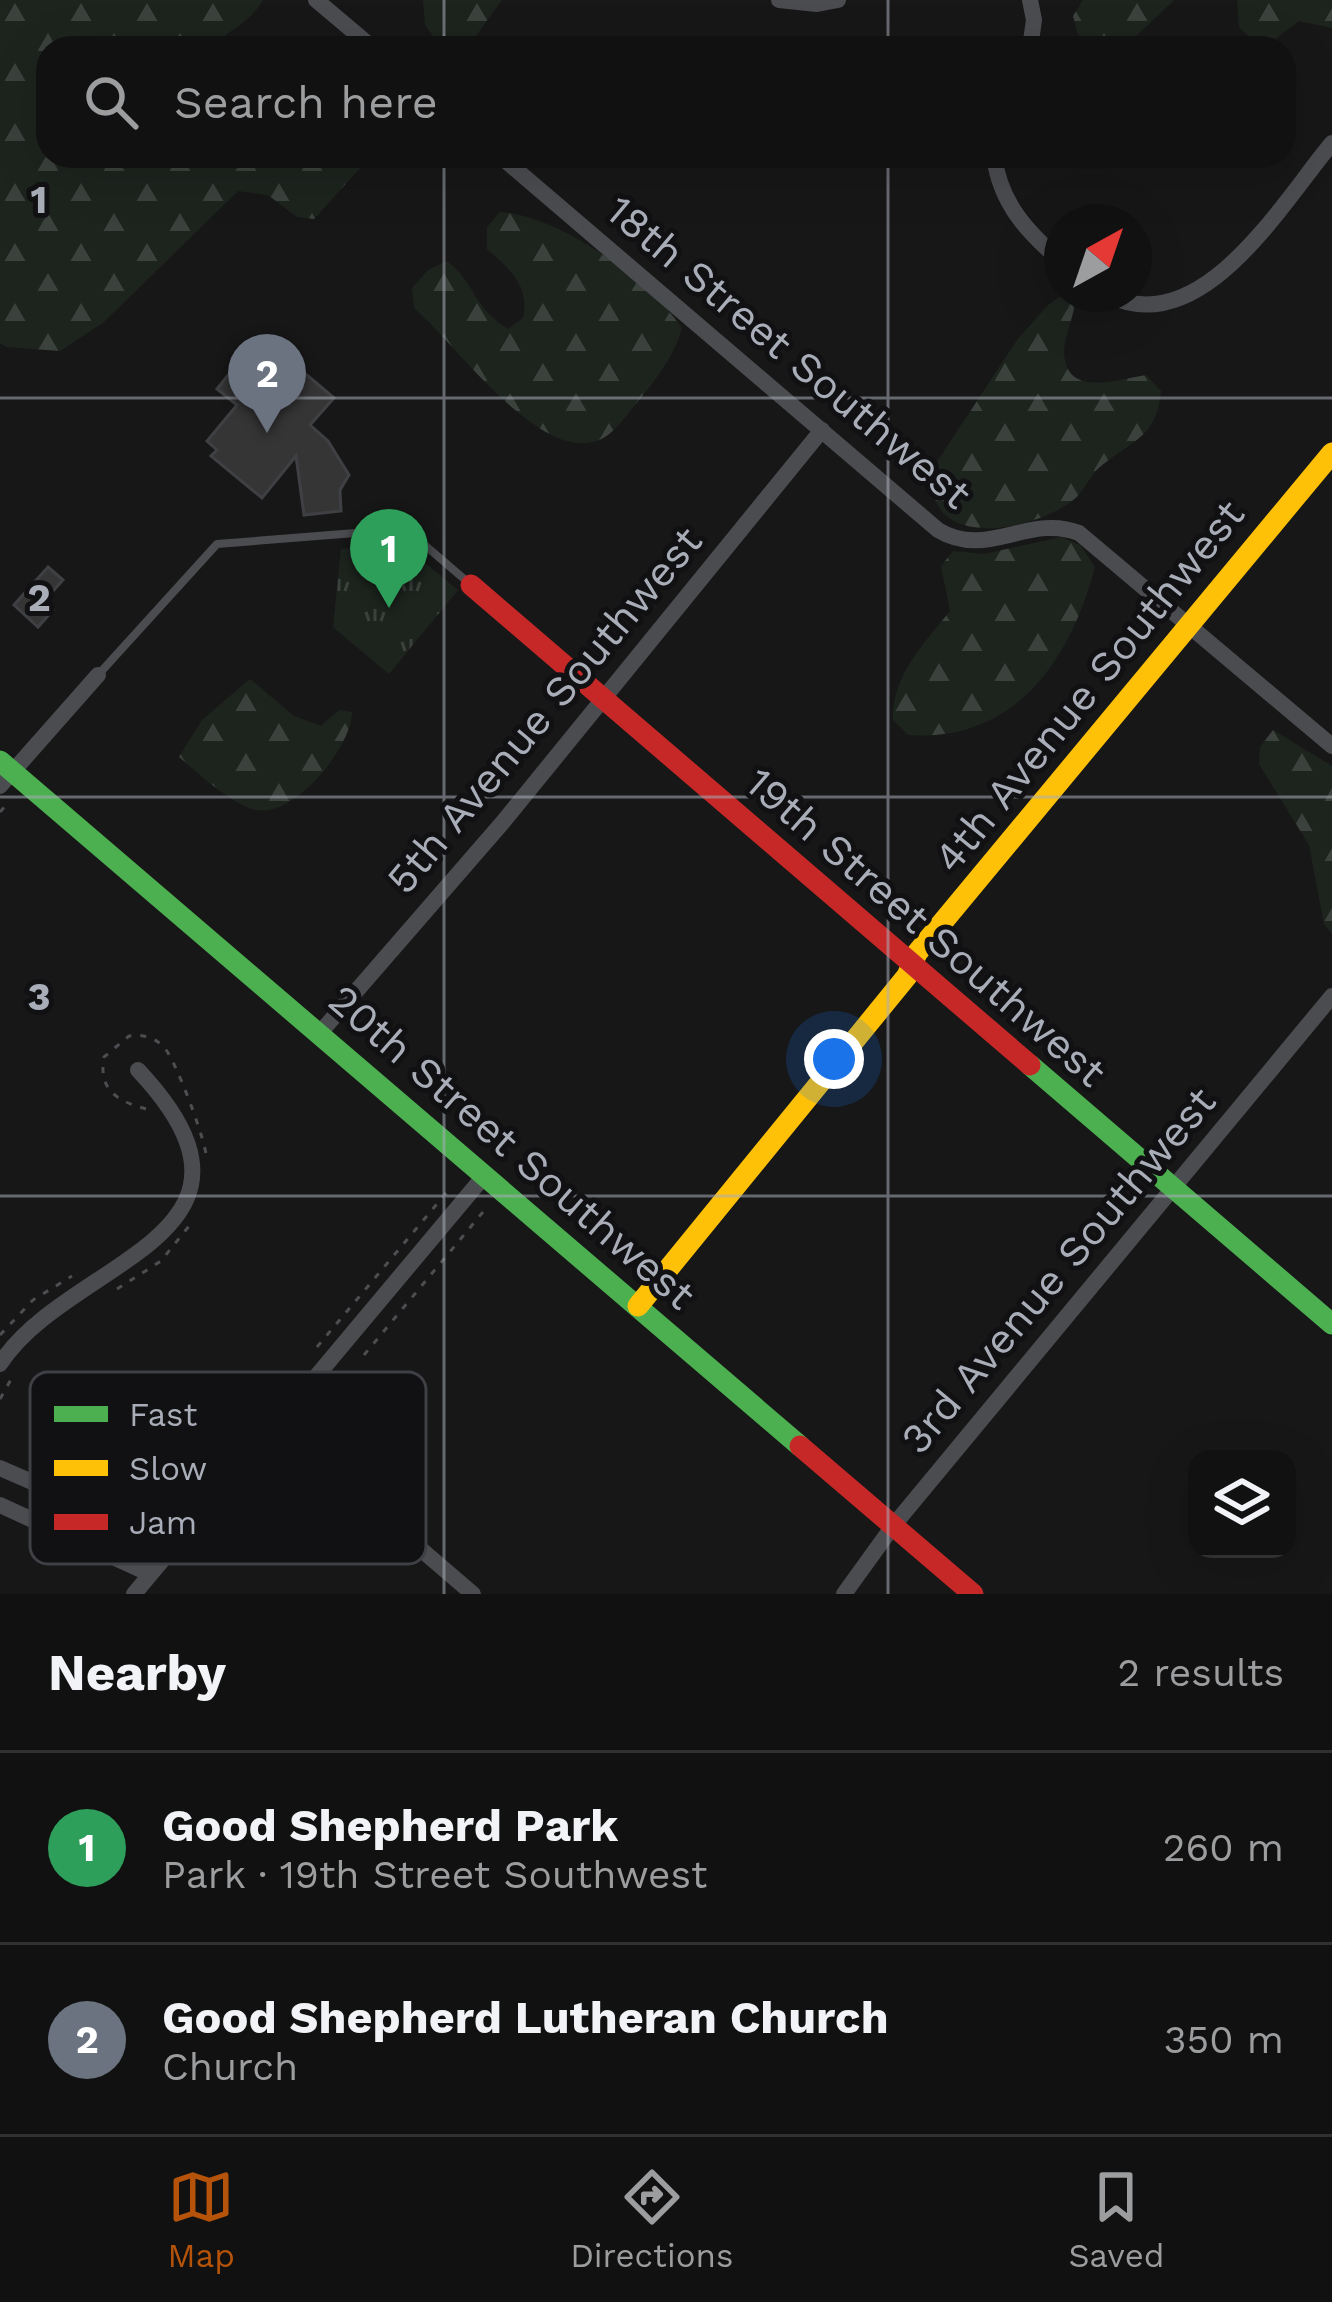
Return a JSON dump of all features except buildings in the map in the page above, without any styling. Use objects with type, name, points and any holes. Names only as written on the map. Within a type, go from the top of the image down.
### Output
[{"type":"street","points":[[316,0],[359,36]]},
{"type":"street","points":[[778,0],[838,0]]},
{"type":"street","points":[[1030,0],[1030,36]]},
{"type":"street","points":[[1152,304],[1172,303],[1205,288],[1332,143]]},
{"type":"street","name":"18th Street Southwest","points":[[514,168],[952,538],[977,543],[1041,526],[1064,526],[1095,544],[1332,746]]},
{"type":"street","points":[[996,168],[1014,214],[1044,244]]},
{"type":"street","name":"5th Avenue Southwest","points":[[319,1034],[823,430]]},
{"type":"street","name":"4th Avenue Southwest","points":[[638,1306],[1189,622],[1332,453]]},
{"type":"street","name":"19th Street Southwest","points":[[471,585],[1332,1324]]},
{"type":"street","points":[[5,773],[98,675]]},
{"type":"street","name":"20th Street Southwest","points":[[5,773],[319,1034],[973,1594]]},
{"type":"street","name":"3rd Avenue Southwest","points":[[844,1594],[893,1526],[1332,996]]},
{"type":"street","points":[[9,1366],[39,1316],[157,1243],[182,1207],[190,1169],[184,1130],[168,1102],[138,1070]]},
{"type":"street","points":[[319,1372],[484,1175]]},
{"type":"street","points":[[0,1468],[30,1481]]},
{"type":"street","points":[[0,1505],[30,1519]]},
{"type":"street","points":[[426,1554],[473,1594]]},
{"type":"street","points":[[128,1564],[150,1574]]},
{"type":"street","points":[[134,1594],[158,1564]]},
{"type":"lane","points":[[98,675],[217,544],[406,529],[471,585]]},
{"type":"path","points":[[0,812],[7,804]]},
{"type":"path","points":[[157,1116],[119,1101],[103,1078],[104,1058],[129,1036],[152,1038],[167,1052],[204,1136],[206,1170]]},
{"type":"path","points":[[364,1355],[483,1212]]},
{"type":"path","points":[[107,1294],[161,1261],[197,1214]]},
{"type":"path","points":[[0,1334],[33,1300],[73,1275]]},
{"type":"path","points":[[0,1399],[9,1366]]},
{"type":"green space","points":[[0,0],[263,0],[226,36],[36,36],[36,168],[360,168],[314,219],[297,217],[268,195],[238,191],[104,322],[60,351],[0,343]]},
{"type":"green space","points":[[423,0],[502,0],[476,36],[433,36],[425,25]]},
{"type":"green space","points":[[1083,0],[1174,0],[1136,36],[1080,36],[1073,16]]},
{"type":"green space","points":[[1237,0],[1332,0],[1332,28],[1299,21],[1279,36],[1249,36],[1239,27]]},
{"type":"green space","points":[[500,212],[549,225],[600,253],[648,290],[682,328],[656,379],[616,428],[599,440],[570,442],[521,415],[414,308],[412,288],[428,270],[447,261],[496,321],[508,329],[523,318],[521,287],[487,249],[487,227]]},
{"type":"green space","points":[[1044,310],[1073,312],[1064,352],[1073,376],[1095,383],[1146,375],[1161,391],[1159,406],[1142,436],[1097,470],[1076,498],[1053,512],[1006,527],[960,524],[944,513],[934,495],[933,468],[1017,340]]},
{"type":"green space","points":[[1061,537],[1080,545],[1095,567],[1084,602],[1053,664],[1007,710],[978,725],[945,734],[908,735],[893,720],[894,704],[911,661],[950,611],[941,566],[953,551],[984,554]]},
{"type":"green space","points":[[402,544],[458,590],[389,674],[333,627],[341,549]]},
{"type":"green space","points":[[250,679],[294,716],[321,726],[339,710],[352,712],[342,743],[318,777],[303,792],[271,810],[237,802],[179,757],[202,720]]},
{"type":"green space","points":[[1273,730],[1332,766],[1332,934],[1324,924],[1309,845],[1259,764],[1260,747]]},
{"type":"traffic: fast","points":[[0,761],[800,1446]]},
{"type":"traffic: fast","points":[[1030,1065],[1332,1324]]},
{"type":"traffic: slow","points":[[638,1306],[907,976],[917,953],[1332,453]]},
{"type":"traffic: jam","points":[[471,585],[1030,1065]]},
{"type":"traffic: jam","points":[[800,1446],[973,1594]]},
{"type":"place","name":"Good Shepherd Lutheran Church","points":[[267,433]]},
{"type":"place","name":"Good Shepherd Park","points":[[389,608]]}]
